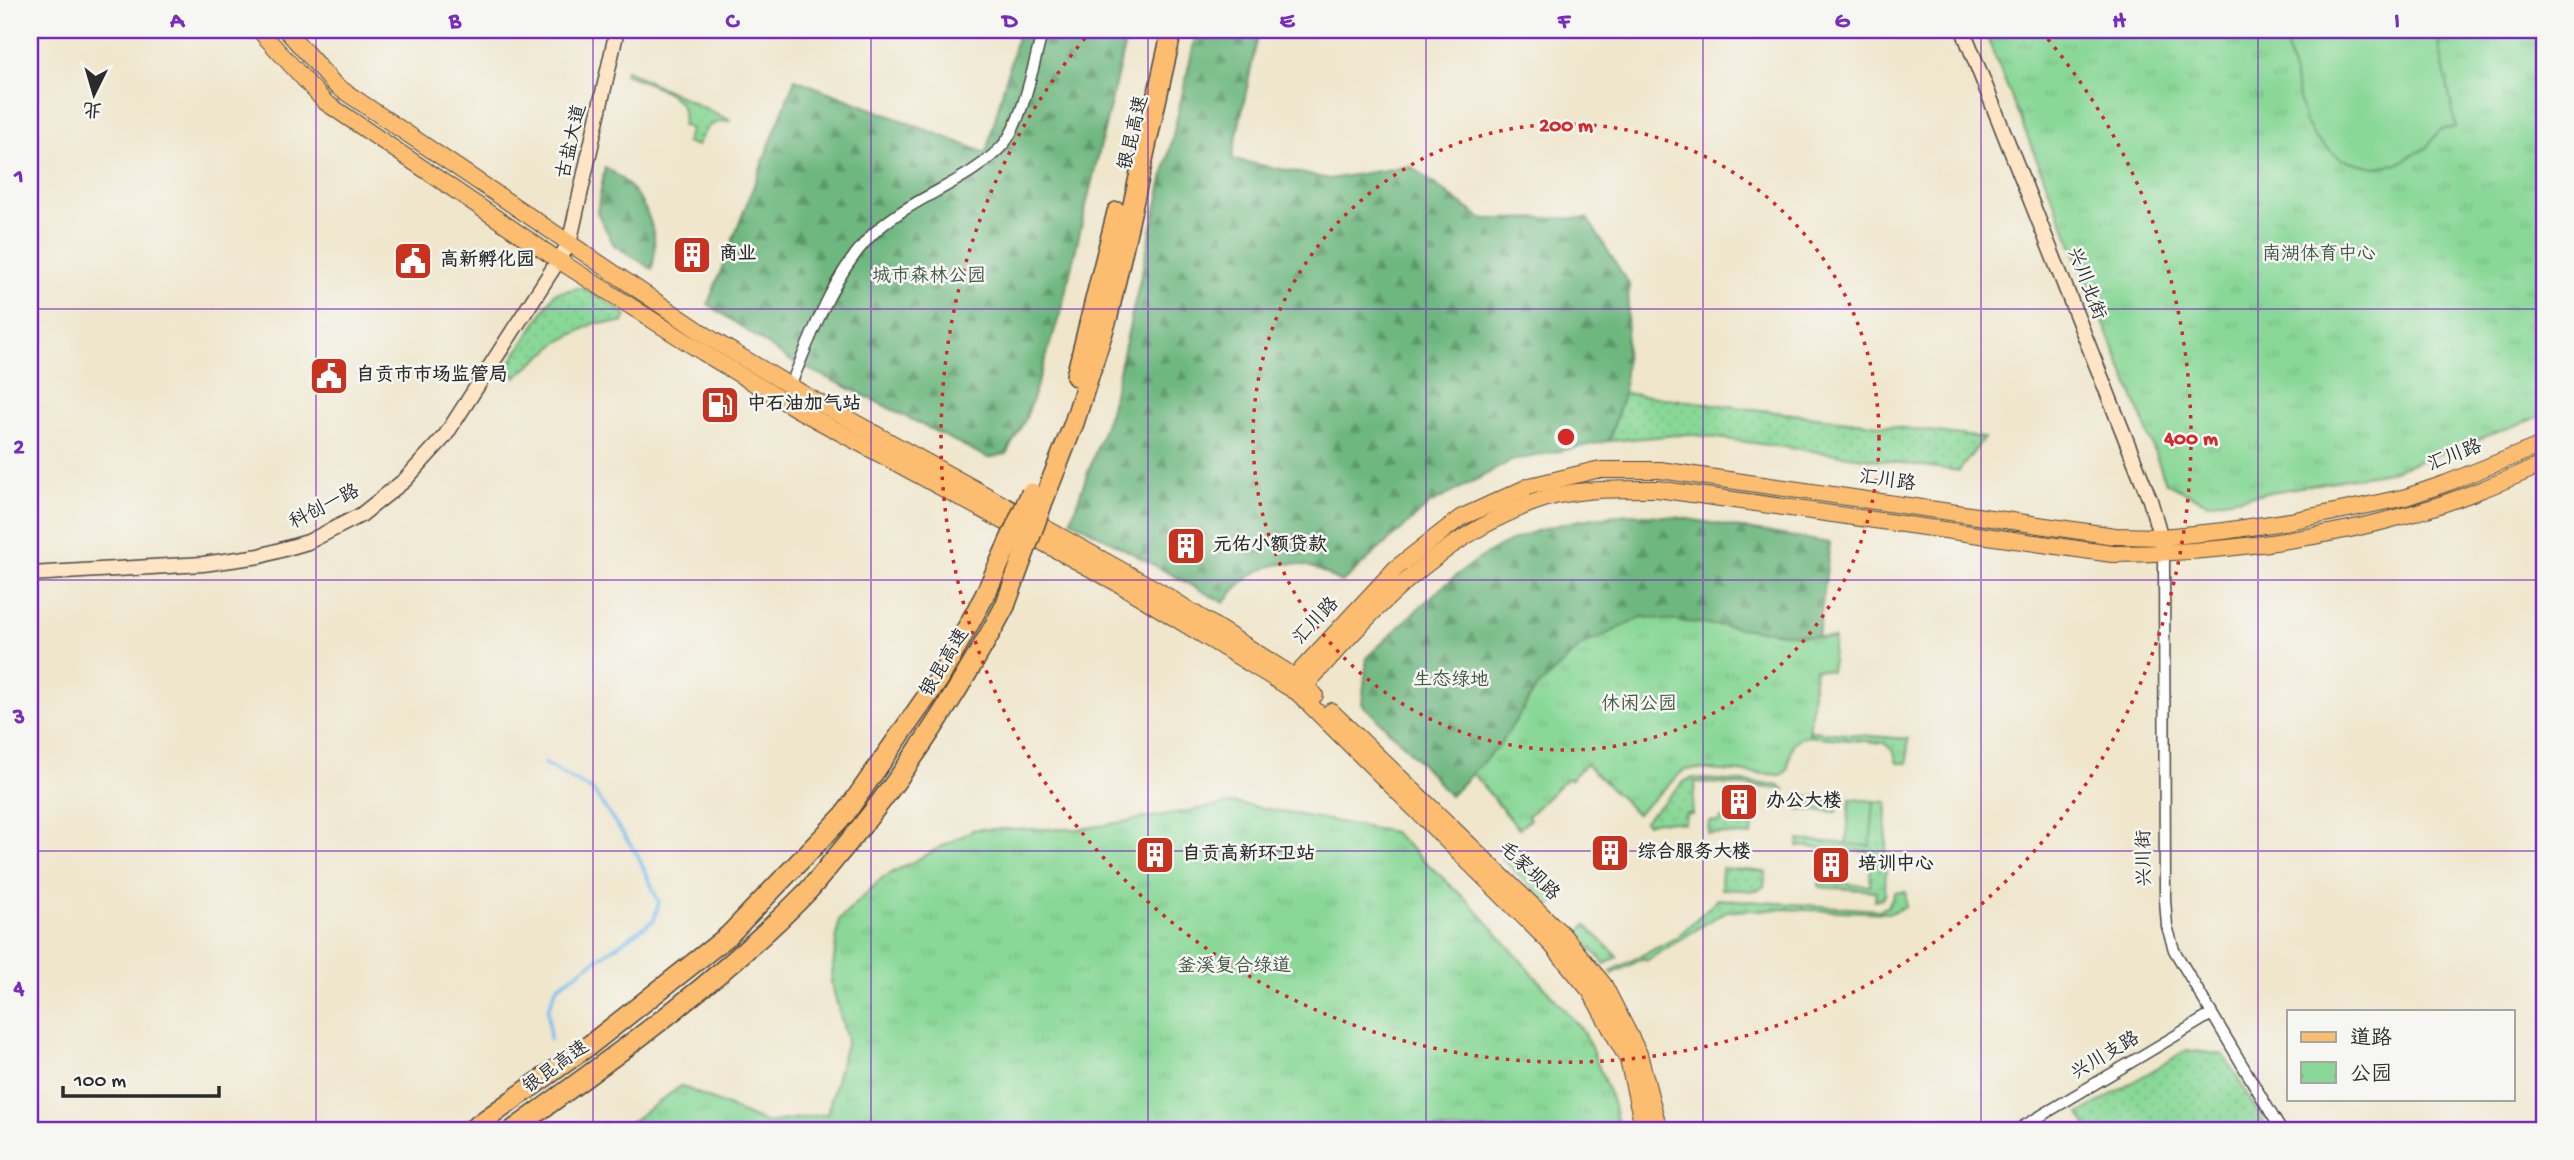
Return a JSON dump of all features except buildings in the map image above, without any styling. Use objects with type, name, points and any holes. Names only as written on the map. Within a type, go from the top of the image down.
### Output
[{"type":"highway","name":"银昆高速","points":[[513,1130],[603,1065],[718,975],[806,892],[865,822],[926,740],[982,650],[1005,606],[1037,496],[1060,435],[1102,275],[1159,30]]},
{"type":"highway","name":"银昆高速","points":[[471,1130],[591,1044],[728,936],[845,814],[939,679],[1074,423],[1108,316],[1172,30]]},
{"type":"main road","points":[[259,30],[325,102],[558,260],[704,353],[796,408],[1118,583],[1296,685]]},
{"type":"main road","points":[[286,30],[335,85],[713,340],[789,386],[1159,591],[1296,685]]},
{"type":"main road","name":"汇川路","points":[[1296,685],[1403,582],[1466,534],[1535,502],[1601,489],[1657,489],[2112,554],[2406,497],[2447,484],[2544,444]]},
{"type":"main road","name":"汇川路","points":[[2163,545],[2267,542],[2379,521],[2454,500],[2544,464]]},
{"type":"main road","name":"毛家坝路","points":[[1296,685],[1551,944],[1590,992],[1628,1060],[1644,1130]]},
{"type":"main road","name":"毛家坝路","points":[[1296,685],[1563,935],[1604,985],[1639,1054],[1659,1130]]},
{"type":"street","name":"古盐大道","points":[[558,260],[569,244],[617,30]]},
{"type":"street","points":[[789,386],[845,265],[868,239],[889,218],[985,161],[1004,144],[1020,110],[1043,30]]},
{"type":"street","name":"兴川北街","points":[[1963,30],[2126,440],[2163,545]]},
{"type":"street","name":"科创一路","points":[[30,574],[203,565],[260,556],[308,542],[361,515],[405,480],[446,436],[558,260]]},
{"type":"street","name":"兴川街","points":[[2163,545],[2163,853],[2166,913],[2174,950],[2281,1130]]},
{"type":"street","name":"兴川支路","points":[[2017,1130],[2212,1014]]},
{"type":"street","points":[[2529,1130],[2544,1124]]},
{"type":"green space","name":"城市森林公园","points":[[1019,30],[1128,30],[1061,311],[1026,418],[1006,454],[988,458],[789,360],[708,304],[795,79],[986,153]]},
{"type":"green space","points":[[1197,30],[1259,30],[1232,159],[1329,179],[1410,166],[1482,219],[1587,218],[1629,284],[1624,393],[1609,441],[1511,461],[1430,504],[1341,583],[1309,566],[1278,564],[1250,577],[1236,588],[1224,603],[1071,520],[1110,411]]},
{"type":"green space","name":"南湖体育中心","points":[[1984,30],[2544,30],[2544,415],[2388,472],[2207,503],[2166,483],[2137,405]]},
{"type":"green space","points":[[2283,30],[2436,30],[2456,127],[2440,130],[2426,148],[2397,164],[2374,167],[2341,159],[2315,138],[2304,119]]},
{"type":"green space","points":[[626,70],[731,121],[713,124],[702,135],[697,146],[686,142],[691,129],[682,125],[684,114],[681,105],[656,86],[625,74]]},
{"type":"green space","points":[[605,167],[629,186],[646,210],[654,239],[652,269],[614,245],[597,212]]},
{"type":"green space","points":[[583,287],[627,315],[622,323],[595,323],[560,341],[516,377],[506,370],[555,293]]},
{"type":"green space","points":[[1624,393],[1984,438],[1959,471],[1688,434],[1609,441]]},
{"type":"green space","name":"生态绿地","points":[[1629,514],[1676,517],[1830,543],[1818,637],[1642,617],[1580,647],[1536,689],[1500,745],[1450,796],[1362,704],[1367,657],[1445,585],[1495,549],[1527,534],[1560,524]]},
{"type":"green space","name":"休闲公园","points":[[1642,617],[1834,639],[1831,671],[1815,669],[1809,736],[1801,737],[1793,743],[1787,771],[1781,775],[1684,770],[1637,814],[1586,764],[1570,780],[1567,778],[1528,816],[1530,819],[1519,829],[1472,773],[1500,745],[1536,689],[1580,647]]},
{"type":"green space","points":[[1810,731],[1908,739],[1907,763],[1897,763],[1894,752],[1884,743],[1809,736]]},
{"type":"green space","points":[[1692,778],[1778,785],[1784,789],[1695,782],[1692,814],[1686,813],[1685,823],[1657,821],[1647,824],[1644,821],[1685,781]]},
{"type":"green space","points":[[1799,795],[1838,798],[1837,812],[1798,809]]},
{"type":"green space","points":[[1850,799],[1874,801],[1870,846],[1846,844]]},
{"type":"green space","points":[[1874,801],[1887,802],[1885,895],[1875,901],[1876,891],[1819,887],[1819,882],[1870,886],[1871,852],[1798,846],[1799,840],[1870,845]]},
{"type":"green space","name":"釜溪复合绿道","points":[[1235,803],[1393,832],[1472,905],[1585,1033],[1613,1102],[1619,1130],[626,1130],[628,1124],[681,1086],[766,1123],[827,1114],[847,1040],[831,982],[839,920],[882,878],[975,829],[1081,829]]},
{"type":"green space","points":[[1721,818],[1753,821],[1752,836],[1708,833],[1709,821],[1720,822]]},
{"type":"green space","points":[[1511,850],[1559,897],[1550,906],[1502,858]]},
{"type":"green space","points":[[1722,868],[1766,872],[1764,886],[1757,891],[1721,889]]},
{"type":"green space","points":[[1895,892],[1906,892],[1906,907],[1890,913],[1783,909],[1726,911],[1646,961],[1644,958],[1612,974],[1611,971],[1676,938],[1718,899],[1880,910],[1888,906]]},
{"type":"green space","points":[[1586,925],[1618,957],[1605,964],[1577,934]]},
{"type":"green space","points":[[2187,1050],[2224,1055],[2268,1130],[2089,1130],[2079,1114]]},
{"type":"waterway","points":[[545,764],[593,791],[637,854],[659,902],[654,920],[557,987],[548,1009],[550,1040]]},
{"type":"waterway","points":[[603,1130],[604,1123]]},
{"type":"place","name":"商业","points":[[692,255]]},
{"type":"place","name":"高新孵化园","points":[[413,261]]},
{"type":"place","name":"自贡市市场监管局","points":[[329,376]]},
{"type":"place","name":"中石油加气站","points":[[720,405]]},
{"type":"place","name":"元佑小额贷款","points":[[1186,546]]},
{"type":"place","name":"办公大楼","points":[[1739,802]]},
{"type":"place","name":"综合服务大楼","points":[[1610,853]]},
{"type":"place","name":"自贡高新环卫站","points":[[1155,855]]},
{"type":"place","name":"培训中心","points":[[1831,865]]}]
